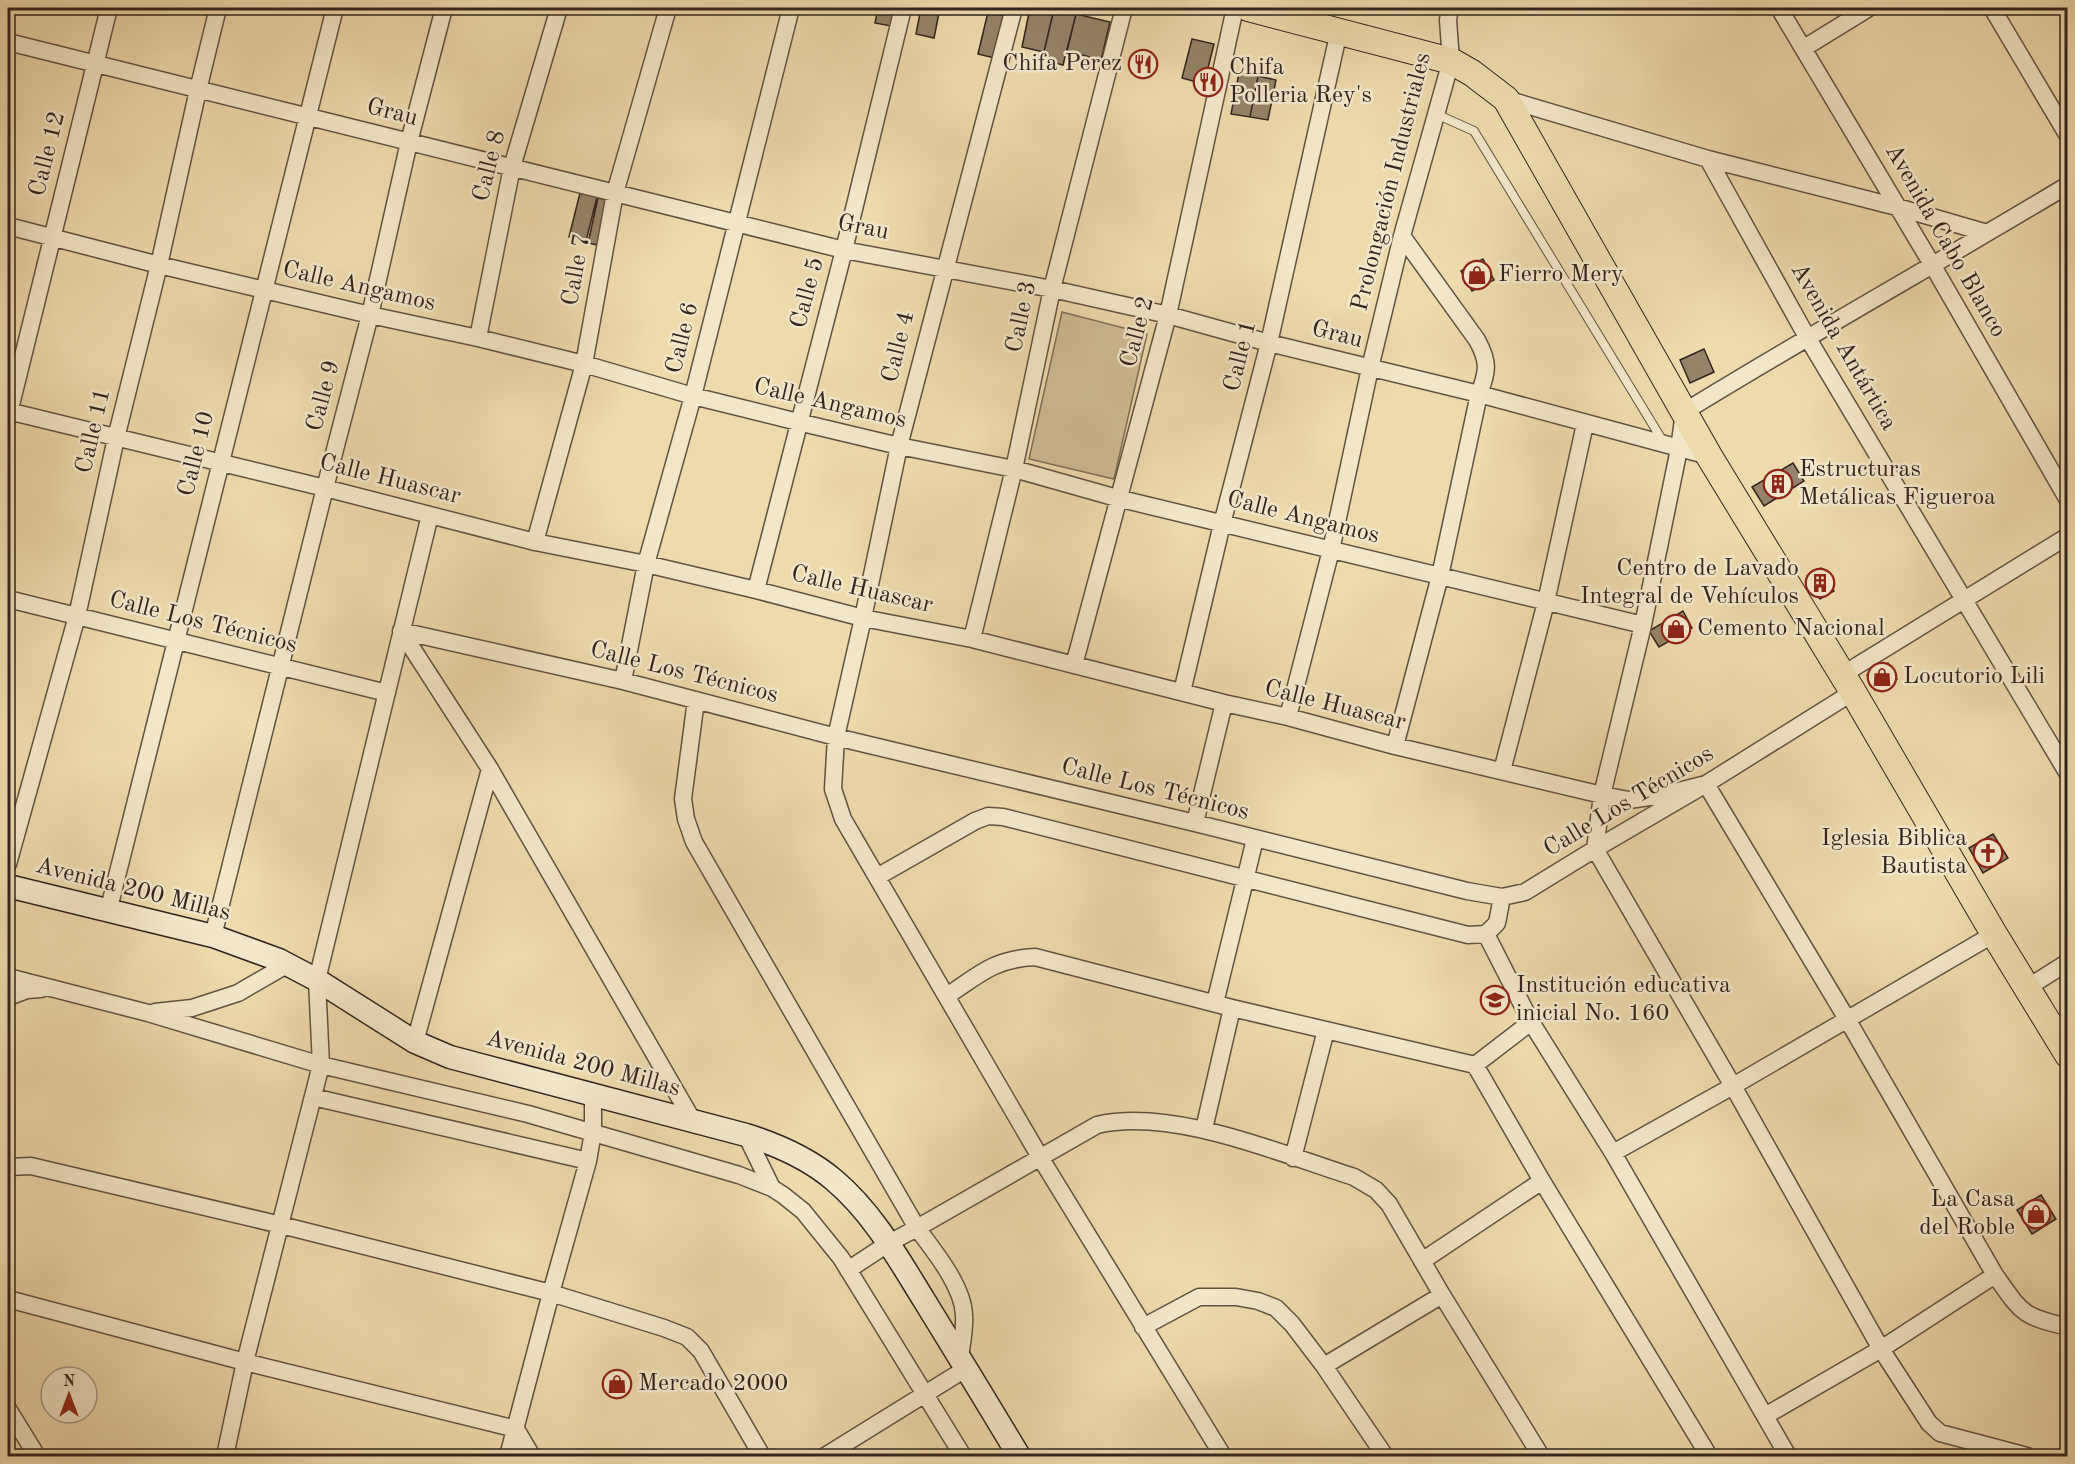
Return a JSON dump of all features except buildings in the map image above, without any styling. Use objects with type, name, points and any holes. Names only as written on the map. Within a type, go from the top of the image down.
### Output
[{"type":"main road","points":[[1248,8],[1452,61],[1490,85],[1506,99],[1709,456],[1848,684],[2067,1055]]},
{"type":"main road","name":"Avenida 200 Millas","points":[[8,886],[213,936],[288,964],[415,1042],[450,1057],[746,1135],[791,1152],[835,1181],[861,1207],[889,1243],[1019,1456]]},
{"type":"street","name":"Calle 12","points":[[8,413],[108,8]]},
{"type":"street","name":"Calle 11","points":[[8,864],[76,616],[218,8]]},
{"type":"street","name":"Calle 10","points":[[108,912],[335,8]]},
{"type":"street","name":"Calle 9","points":[[213,936],[370,315],[409,142],[444,8]]},
{"type":"street","name":"Calle 8","points":[[478,338],[512,167],[559,8]]},
{"type":"street","name":"Calle 7","points":[[535,542],[584,364],[615,193],[668,8]]},
{"type":"street","name":"Calle 6","points":[[623,681],[646,564],[693,396],[791,8]]},
{"type":"street","name":"Calle 5","points":[[756,590],[844,250],[903,8]]},
{"type":"street","name":"Calle 4","points":[[1014,8],[899,446],[836,737],[833,789],[843,819],[1040,1157],[1223,1456]]},
{"type":"street","name":"Calle 3","points":[[972,639],[1014,469],[1052,290],[1124,8]]},
{"type":"street","name":"Calle 2","points":[[1074,665],[1168,315],[1235,8]]},
{"type":"street","points":[[1449,14],[1466,8]]},
{"type":"street","name":"Avenida Cabo Blanco","points":[[1779,8],[1933,266],[2067,500]]},
{"type":"street","points":[[1804,48],[1869,8]]},
{"type":"street","points":[[1992,8],[2067,136]]},
{"type":"street","name":"Prolongación Industriales","points":[[1288,717],[1331,550],[1370,368],[1402,236],[1452,61],[1449,14]]},
{"type":"street","name":"Calle 1","points":[[1182,692],[1222,524],[1269,343],[1339,31]]},
{"type":"street","name":"Grau","points":[[8,42],[844,250],[944,268],[1168,315],[1269,343],[1479,394],[1709,456]]},
{"type":"street","points":[[1506,99],[1708,159],[1897,207],[1987,233]]},
{"type":"street","name":"Avenida Antártica","points":[[1708,159],[1807,336],[2067,774]]},
{"type":"street","points":[[2027,1456],[2002,1453],[1940,1432],[1929,1423],[1881,1348],[1733,1086],[1595,849],[1602,795],[1643,625],[1672,447],[1684,412],[1807,336],[1933,266],[2067,185]]},
{"type":"street","name":"Calle Angamos","points":[[8,226],[159,265],[584,364],[693,396],[798,422],[899,446],[1014,469],[1117,498],[1643,625]]},
{"type":"street","points":[[1395,746],[1440,576],[1479,394],[1486,375],[1486,357],[1477,340],[1402,236]]},
{"type":"street","name":"Calle Huascar","points":[[8,413],[325,488],[535,542],[646,564],[863,618],[972,639],[1288,717],[1395,746],[1602,795],[1629,800],[1663,795],[1706,784]]},
{"type":"street","points":[[1502,771],[1546,602],[1585,424]]},
{"type":"street","points":[[225,1456],[245,1362],[321,1065],[317,980],[430,515]]},
{"type":"street","name":"Calle Los Técnicos","points":[[401,631],[623,681],[836,737],[1196,823],[1467,891],[1502,897],[1525,892],[1706,784],[1965,599],[2067,536]]},
{"type":"street","name":"Calle Los Técnicos","points":[[8,599],[387,693]]},
{"type":"street","points":[[401,631],[490,769],[693,1121]]},
{"type":"street","points":[[696,700],[683,799],[694,842],[918,1228],[940,1260],[961,1298],[964,1312],[963,1363],[926,1394],[825,1456]]},
{"type":"street","points":[[1196,823],[1224,703]]},
{"type":"street","points":[[415,1042],[490,769]]},
{"type":"street","points":[[1706,784],[1847,1019],[1995,1275],[2026,1314],[2067,1327]]},
{"type":"street","points":[[877,877],[975,821],[988,816],[1003,817],[1468,935],[1486,934],[1497,923],[1502,897]]},
{"type":"street","points":[[1215,1003],[1255,839]]},
{"type":"street","points":[[1486,934],[1532,1022],[1613,1153],[1788,1456]]},
{"type":"street","points":[[1613,1153],[1994,934]]},
{"type":"street","points":[[947,996],[995,964],[1013,958],[1035,957],[1232,1008],[1475,1065],[1542,1181],[1709,1456]]},
{"type":"street","points":[[2027,988],[2067,962]]},
{"type":"street","points":[[148,1013],[192,1008],[238,993],[288,964]]},
{"type":"street","points":[[10,979],[148,1013],[321,1065],[528,1114],[739,1175],[772,1188],[802,1211],[848,1270],[963,1456]]},
{"type":"street","points":[[8,997],[27,990],[51,988]]},
{"type":"street","points":[[1204,1129],[1232,1008]]},
{"type":"street","points":[[1475,1065],[1532,1022]]},
{"type":"street","points":[[1293,1158],[1326,1030]]},
{"type":"street","points":[[508,1456],[588,1161],[593,1132],[593,1095]]},
{"type":"street","points":[[313,1097],[588,1161]]},
{"type":"street","points":[[848,1270],[889,1243],[1097,1125],[1117,1120],[1134,1120],[1204,1129],[1354,1177],[1376,1190],[1389,1204],[1541,1456]]},
{"type":"street","points":[[746,1135],[772,1188]]},
{"type":"street","points":[[8,1167],[31,1166],[281,1225],[551,1293],[664,1328],[687,1337],[701,1351],[762,1456]]},
{"type":"street","points":[[1422,1261],[1542,1181]]},
{"type":"street","points":[[1765,1416],[1881,1348],[1995,1275]]},
{"type":"street","points":[[1143,1327],[1199,1297],[1216,1295],[1258,1300],[1276,1308],[1292,1324],[1324,1366],[1385,1456]]},
{"type":"street","points":[[1324,1366],[1442,1295]]},
{"type":"street","points":[[8,1299],[245,1362],[516,1429],[532,1456]]},
{"type":"street","points":[[8,1409],[37,1456]]},
{"type":"lane","points":[[1436,114],[1474,131],[1672,447]]},
{"type":"shaded area","points":[[1062,312],[1147,334],[1114,479],[1029,459]]},
{"type":"place","name":"Chifa Perez","points":[[1143,64]]},
{"type":"place","name":"Chifa Polleria Rey's","points":[[1208,82]]},
{"type":"place","name":"Fierro Mery","points":[[1477,275]]},
{"type":"place","name":"Estructuras Metálicas Figueroa","points":[[1778,484]]},
{"type":"place","name":"Centro de Lavado Integral de Vehículos","points":[[1820,583]]},
{"type":"place","name":"Cemento Nacional","points":[[1676,629]]},
{"type":"place","name":"Locutorio Lili","points":[[1882,677]]},
{"type":"place","name":"Iglesia Biblica Bautista","points":[[1988,853]]},
{"type":"place","name":"Institución educativa inicial No. 160","points":[[1495,1000]]},
{"type":"place","name":"La Casa del Roble","points":[[2036,1214]]},
{"type":"place","name":"Mercado 2000","points":[[617,1384]]}]
